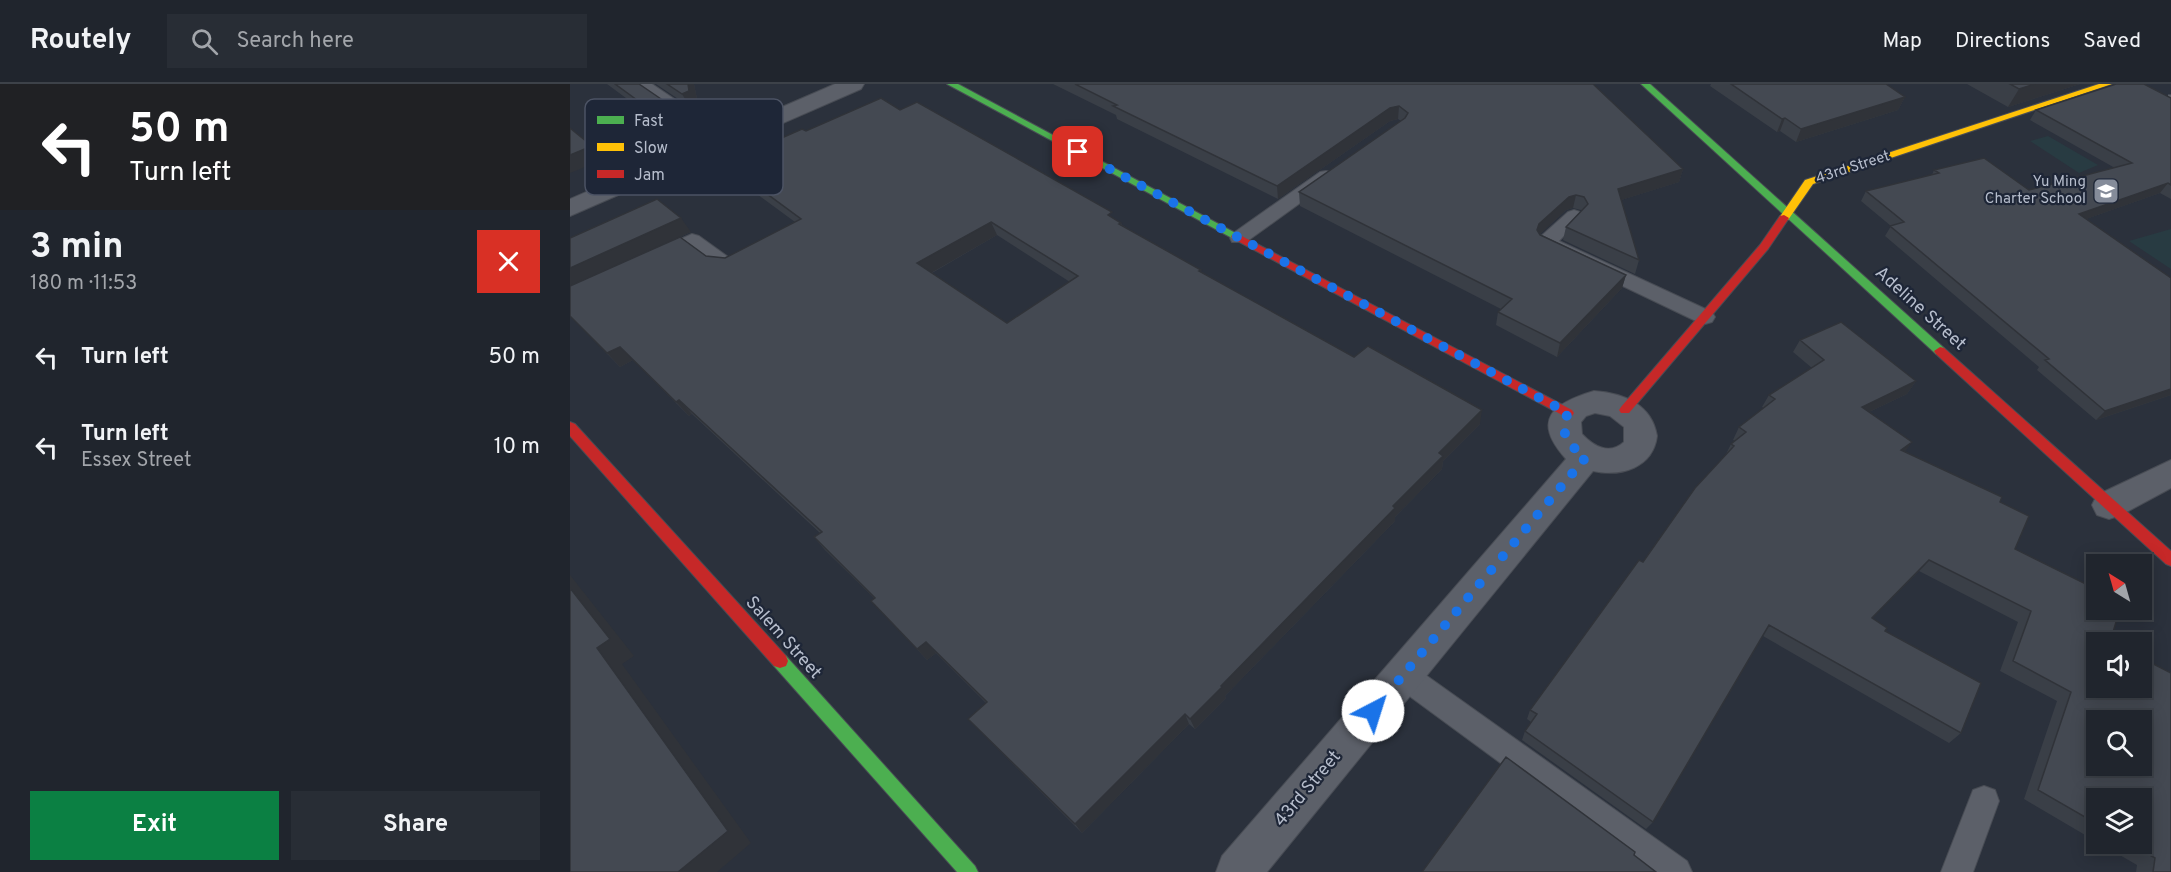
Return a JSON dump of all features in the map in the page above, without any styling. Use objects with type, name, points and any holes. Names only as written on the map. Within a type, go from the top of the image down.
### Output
[{"type":"street","points":[[783,115],[853,84]]},
{"type":"street","points":[[951,84],[1568,413]]},
{"type":"street","name":"Adeline Street","points":[[1645,84],[2171,561]]},
{"type":"street","name":"43rd Street","points":[[1625,410],[1764,247],[1809,182],[2108,84]]},
{"type":"street","points":[[572,205],[596,195]]},
{"type":"street","points":[[1594,402],[1625,410],[1634,417],[1642,434],[1642,442],[1638,450],[1620,460],[1610,462],[1586,457],[1567,441],[1563,431],[1564,422],[1568,413],[1575,408],[1594,402]]},
{"type":"street","name":"Salem Street","points":[[570,427],[969,872]]},
{"type":"street","name":"43rd Street","points":[[1238,872],[1586,457]]},
{"type":"street","points":[[2109,505],[2171,473]]},
{"type":"lane","points":[[641,84],[664,99]]},
{"type":"lane","points":[[1239,238],[1341,166]]},
{"type":"lane","points":[[1574,216],[1546,242],[1705,317]]},
{"type":"lane","points":[[641,264],[692,240],[728,266]]},
{"type":"lane","points":[[1403,675],[1676,872]]},
{"type":"lane","points":[[1957,872],[1984,801]]},
{"type":"shaded area","points":[[2048,136],[2098,165],[2079,173],[2030,141]]},
{"type":"shaded area","points":[[2171,229],[2171,269],[2129,241]]},
{"type":"building","points":[[615,84],[639,84],[661,99],[636,99]]},
{"type":"building","points":[[667,84],[688,84],[689,91],[682,94]]},
{"type":"building","points":[[1075,84],[1593,84],[1683,169],[1618,189],[1639,260],[1566,227],[1588,204],[1584,197],[1576,195],[1569,197],[1539,224],[1537,230],[1540,235],[1626,275],[1560,343],[1498,312],[1512,299],[1299,192],[1405,118],[1408,113],[1399,106],[1390,108],[1277,186],[1113,106],[1117,105]]},
{"type":"building","points":[[1731,84],[1886,84],[1905,97],[1801,129],[1785,118],[1782,119]]},
{"type":"building","points":[[2010,84],[2035,84],[2019,89]]},
{"type":"building","points":[[2116,84],[2144,84],[2171,98],[2171,185],[2168,183],[2079,214],[2171,278],[2171,389],[2105,411],[2045,360],[2049,359],[1890,226],[1904,222],[1866,191],[1939,173],[1934,170],[1984,158],[2029,190],[2132,163],[2036,110]]},
{"type":"building","points":[[881,98],[900,110],[917,102],[1112,212],[1108,215],[1121,223],[1119,224],[1201,270],[1199,271],[1354,357],[1368,346],[1482,410],[1439,453],[1443,456],[1393,506],[1395,508],[1222,687],[1190,719],[1185,714],[1075,824],[968,719],[987,702],[926,642],[917,649],[871,601],[875,598],[814,537],[822,532],[679,400],[676,402],[620,347],[607,353],[570,316],[570,286],[680,237],[706,256],[725,258],[801,219],[768,195],[783,195],[783,137],[802,129],[806,131]],"holes":[[[991,222],[1078,276],[1007,323],[917,263]]]},
{"type":"building","points":[[570,128],[585,140],[585,149],[570,155]]},
{"type":"building","points":[[657,199],[681,218],[570,268],[570,238]]},
{"type":"building","points":[[1841,322],[1916,381],[1862,407],[1912,442],[1901,450],[2002,497],[2000,502],[2029,516],[2015,549],[2086,584],[2086,620],[2117,620],[2113,632],[2086,632],[2086,698],[2152,698],[2152,663],[2171,673],[2171,872],[2153,872],[2155,858],[2148,854],[2152,854],[2152,788],[2086,788],[2086,818],[2038,790],[2071,692],[2013,661],[2031,611],[1929,560],[1872,618],[1887,628],[1885,631],[1981,683],[1961,733],[1769,625],[1653,822],[1525,731],[1537,714],[1530,710],[1639,560],[1643,562],[1695,488],[1734,446],[1731,444],[1746,432],[1739,427],[1775,399],[1769,395],[1824,360],[1800,340]]},
{"type":"building","points":[[570,588],[610,639],[597,648],[728,831],[678,872],[570,872]]},
{"type":"building","points":[[1506,757],[1635,852],[1634,855],[1656,872],[1422,872]]},
{"type":"traffic: fast","points":[[951,84],[1236,236]]},
{"type":"traffic: fast","points":[[1645,84],[1940,351]]},
{"type":"traffic: fast","points":[[780,661],[969,872]]},
{"type":"traffic: slow","points":[[1784,218],[1809,182],[2108,84]]},
{"type":"traffic: jam","points":[[1625,410],[1764,247],[1784,218]]},
{"type":"traffic: jam","points":[[1236,236],[1568,413]]},
{"type":"traffic: jam","points":[[1940,351],[2171,560]]},
{"type":"traffic: jam","points":[[570,427],[780,661]]},
{"type":"place","name":"Yu Ming Charter School","points":[[2106,191]]},
{"type":"route","points":[[1078,152],[1568,413],[1563,431],[1567,441],[1586,457],[1373,711]]}]
